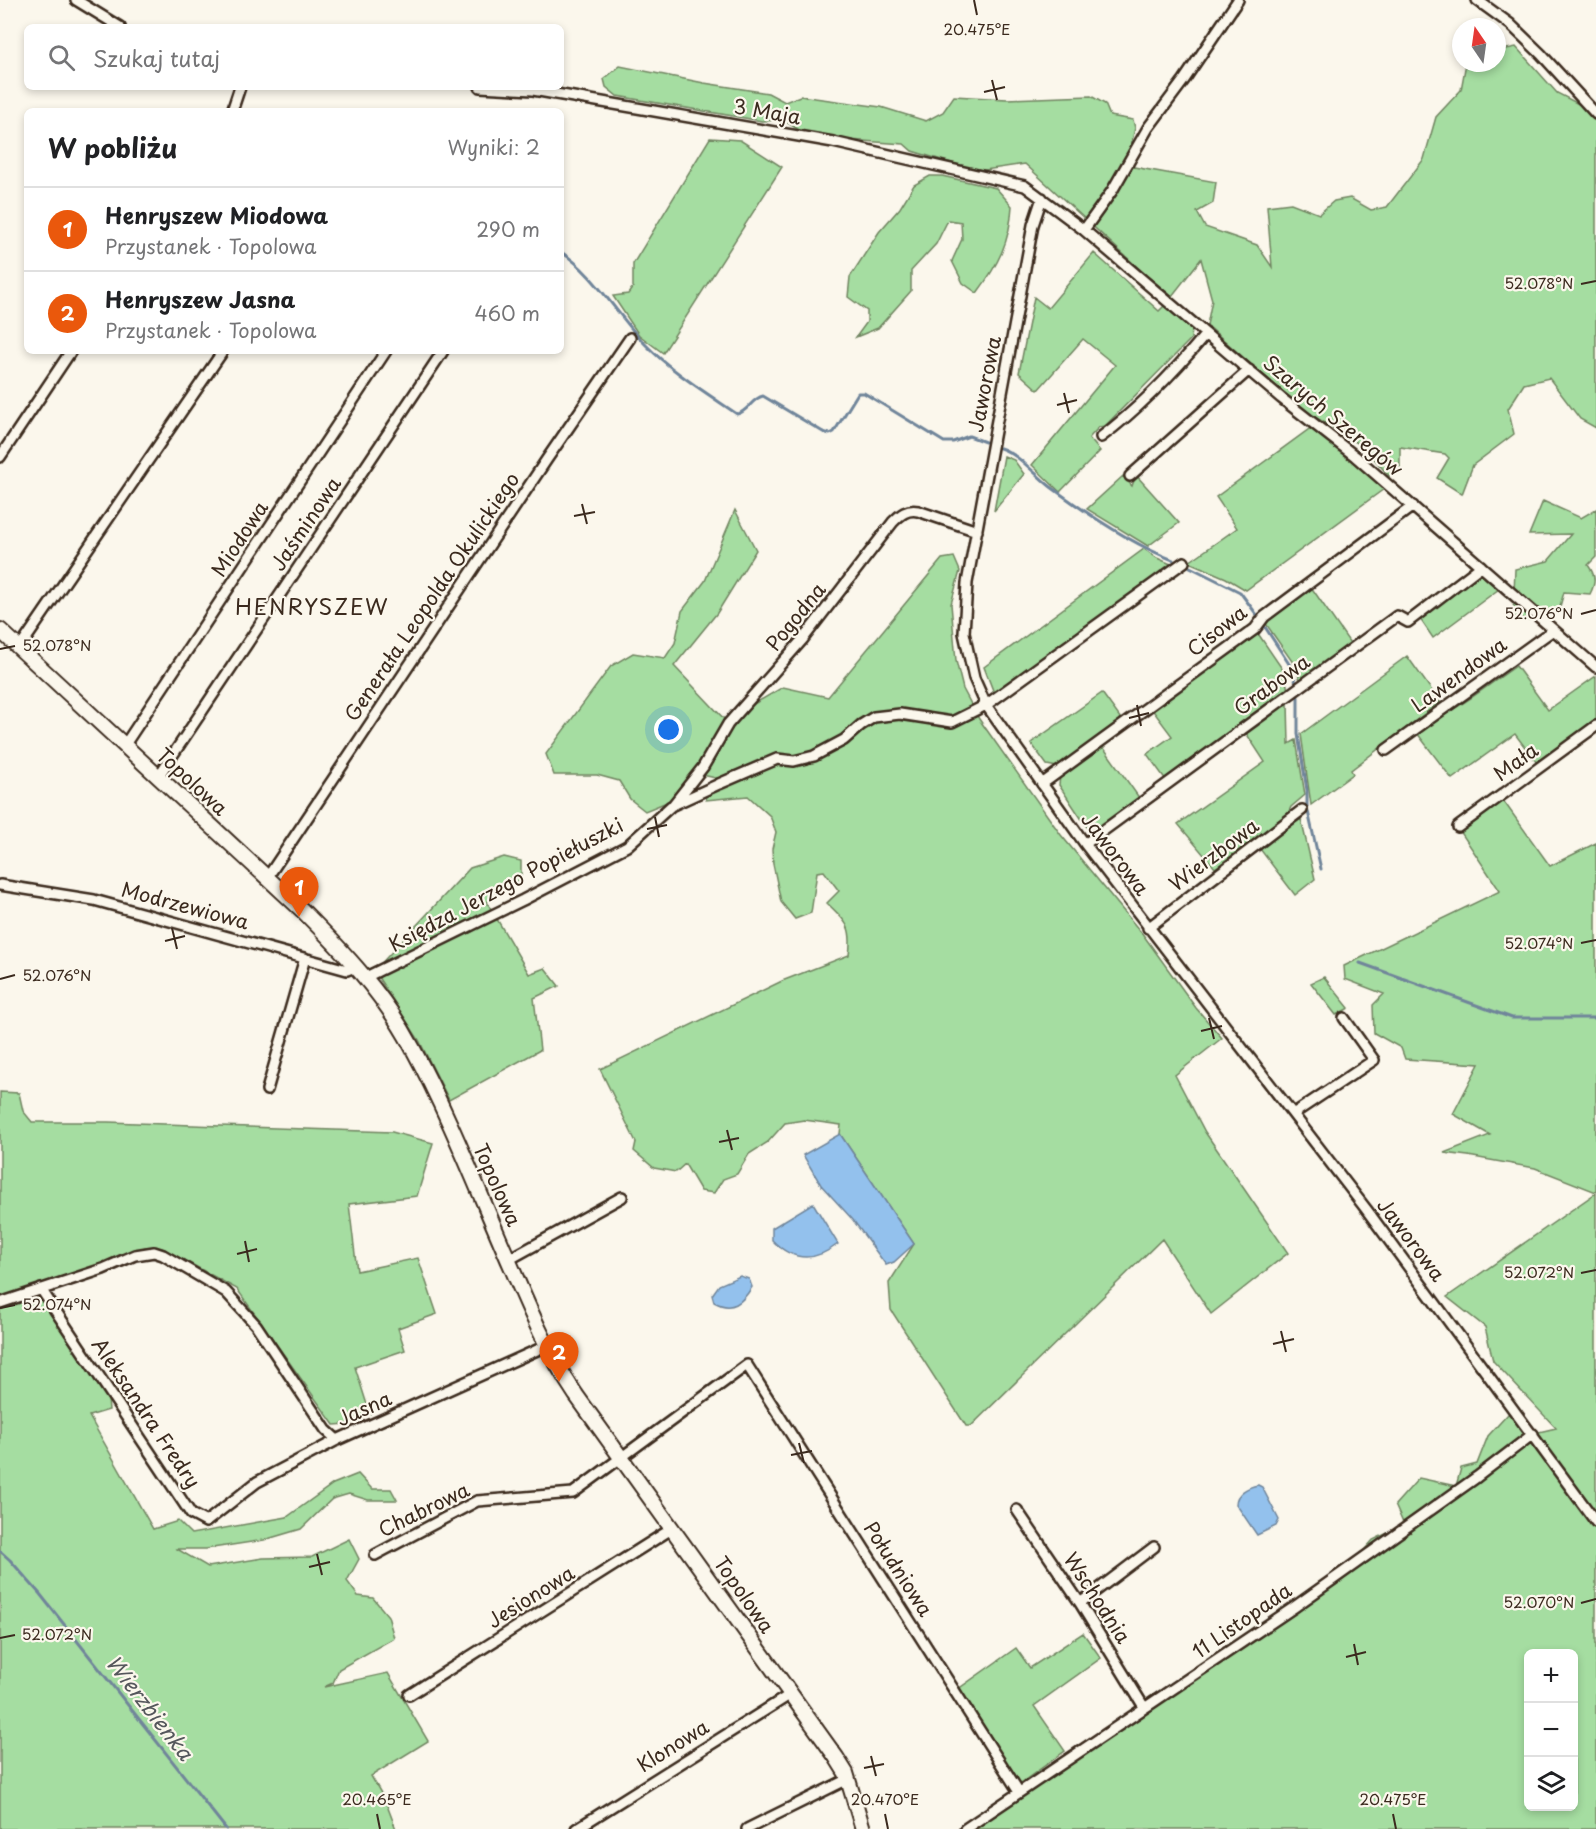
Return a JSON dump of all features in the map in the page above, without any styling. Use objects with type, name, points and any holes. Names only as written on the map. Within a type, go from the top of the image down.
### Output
[{"type":"street","points":[[75,0],[115,24]]},
{"type":"street","points":[[1084,230],[1112,191],[1149,128],[1238,0]]},
{"type":"street","points":[[1477,0],[1510,24],[1596,114]]},
{"type":"street","points":[[233,108],[239,90]]},
{"type":"street","name":"3 Maja","points":[[533,90],[833,142],[1015,183],[1025,186],[1042,198]]},
{"type":"street","name":"Szarych Szeregów","points":[[1042,198],[1084,230],[1413,506],[1596,667]]},
{"type":"street","name":"Jaworowa","points":[[1042,198],[1033,225],[967,583],[964,633],[974,678],[986,705],[1085,844],[1293,1114],[1533,1434],[1596,1522]]},
{"type":"street","points":[[1101,437],[1184,361],[1206,334]]},
{"type":"street","name":"Generała Leopolda Okulickiego","points":[[267,878],[630,338]]},
{"type":"street","points":[[0,457],[69,354]]},
{"type":"street","points":[[19,649],[221,354]]},
{"type":"street","name":"Miodowa","points":[[124,746],[384,354]]},
{"type":"street","name":"Jaśminowa","points":[[158,777],[441,354]]},
{"type":"street","points":[[1130,476],[1249,370]]},
{"type":"street","name":"Cisowa","points":[[1042,784],[1255,629],[1264,617],[1413,506]]},
{"type":"street","name":"Pogodna","points":[[671,806],[703,767],[728,724],[803,639],[893,522],[902,514],[918,510],[977,531]]},
{"type":"street","name":"Księdza Jerzego Popiełuszki","points":[[362,972],[523,900],[627,846],[671,806],[777,759],[794,761],[814,756],[844,740],[861,724],[874,717],[900,714],[952,722],[986,705],[1184,562]]},
{"type":"street","name":"Grabowa","points":[[1085,844],[1397,616],[1408,622],[1481,566]]},
{"type":"street","name":"Topolowa","points":[[0,630],[331,938],[362,972],[411,1045],[441,1105],[546,1346],[564,1378],[836,1757],[848,1779],[863,1829]]},
{"type":"street","name":"Lawendowa","points":[[1386,750],[1553,630]]},
{"type":"street","name":"Mała","points":[[1458,827],[1596,726]]},
{"type":"street","name":"Wierzbowa","points":[[1148,928],[1302,810]]},
{"type":"street","name":"Modrzewiowa","points":[[0,885],[94,900],[347,970],[362,972]]},
{"type":"street","points":[[267,1090],[305,958]]},
{"type":"street","points":[[1293,1114],[1374,1060],[1344,1018]]},
{"type":"street","points":[[508,1260],[622,1197]]},
{"type":"street","points":[[0,1303],[103,1269],[135,1255],[154,1252],[163,1255],[226,1292],[256,1325],[326,1430],[337,1440]]},
{"type":"street","name":"Aleksandra Fredry","points":[[41,1289],[191,1514],[206,1521]]},
{"type":"street","name":"Jasna","points":[[206,1521],[257,1482],[337,1440],[546,1346]]},
{"type":"street","name":"Południowa","points":[[622,1458],[747,1365],[1019,1792]]},
{"type":"street","name":"11 Listopada","points":[[965,1829],[1302,1601],[1477,1477],[1533,1434]]},
{"type":"street","name":"Chabrowa","points":[[375,1554],[477,1501],[573,1493],[622,1458]]},
{"type":"street","name":"Wschodnia","points":[[1017,1510],[1080,1603],[1144,1707]]},
{"type":"street","name":"Jesionowa","points":[[409,1695],[673,1528]]},
{"type":"street","points":[[1080,1603],[1154,1547]]},
{"type":"street","name":"Klonowa","points":[[576,1829],[790,1694]]},
{"type":"street","points":[[747,1829],[848,1779]]},
{"type":"green space","points":[[1516,47],[1557,93],[1596,113],[1596,428],[1580,419],[1549,378],[1524,384],[1508,409],[1514,434],[1473,465],[1462,494],[1437,478],[1449,458],[1445,454],[1400,447],[1400,469],[1389,476],[1364,447],[1312,415],[1207,325],[1212,300],[1201,259],[1172,296],[1025,164],[978,171],[912,151],[904,144],[849,140],[804,133],[783,120],[762,121],[617,96],[606,87],[604,79],[620,66],[768,93],[785,102],[800,96],[881,107],[926,121],[943,112],[954,96],[1007,99],[1091,96],[1105,104],[1110,116],[1133,120],[1135,128],[1128,158],[1134,167],[1216,182],[1213,203],[1197,212],[1205,227],[1257,245],[1272,267],[1267,206],[1291,203],[1319,214],[1334,201],[1350,198],[1371,210],[1387,207],[1424,159],[1436,117],[1461,90],[1464,72],[1506,72],[1506,49]]},
{"type":"green space","points":[[710,138],[740,140],[782,167],[663,353],[639,335],[613,296],[628,294],[633,287],[633,264]]},
{"type":"green space","points":[[930,176],[942,176],[996,188],[1012,206],[1009,231],[1002,252],[977,293],[963,283],[952,261],[962,239],[961,222],[948,220],[936,244],[911,271],[911,291],[878,328],[856,337],[867,322],[867,311],[848,297],[850,277],[879,232],[900,208],[914,185]]},
{"type":"green space","points":[[1094,253],[1159,311],[1164,306],[1192,330],[1191,339],[1105,426],[1099,427],[1089,438],[1100,451],[1060,492],[1032,465],[1115,365],[1083,339],[1038,390],[1019,373],[1034,297],[1048,308]]},
{"type":"green space","points":[[1312,427],[1384,489],[1246,590],[1226,578],[1189,562],[1237,528],[1216,497]]},
{"type":"green space","points":[[1004,456],[1014,460],[1024,474],[994,511]]},
{"type":"green space","points":[[1136,475],[1179,523],[1148,546],[1087,509],[1123,476],[1132,486]]},
{"type":"green space","points":[[1543,501],[1581,518],[1596,509],[1596,557],[1588,565],[1594,576],[1592,590],[1590,594],[1564,592],[1559,610],[1544,622],[1513,617],[1515,569],[1548,561],[1571,534],[1529,535]]},
{"type":"green space","points":[[735,510],[756,550],[717,613],[674,666],[726,721],[720,738],[752,705],[783,687],[828,697],[942,559],[954,557],[960,571],[951,604],[956,661],[963,689],[979,719],[1061,835],[1144,936],[1196,1008],[1222,1038],[1175,1075],[1205,1132],[1288,1253],[1211,1314],[1162,1239],[971,1426],[966,1426],[891,1310],[889,1283],[914,1244],[840,1134],[841,1125],[804,1120],[785,1123],[768,1142],[749,1154],[737,1174],[723,1179],[714,1193],[701,1191],[685,1164],[676,1172],[654,1168],[634,1151],[636,1142],[600,1069],[782,981],[849,955],[850,938],[847,926],[827,903],[839,891],[824,871],[817,872],[811,913],[795,919],[781,902],[773,864],[772,849],[776,832],[770,816],[748,796],[706,800],[705,794],[720,779],[698,774],[667,802],[645,811],[630,799],[619,781],[597,775],[554,775],[546,754],[611,666],[633,653],[665,658],[675,643],[682,611],[705,581]]},
{"type":"green space","points":[[1144,549],[1173,565],[994,693],[984,667]]},
{"type":"green space","points":[[1479,572],[1499,589],[1433,638],[1420,619]]},
{"type":"green space","points":[[1311,587],[1352,646],[1301,682],[1294,664],[1264,621]]},
{"type":"green space","points":[[1255,634],[1259,635],[1285,673],[1288,692],[1166,780],[1147,754],[1172,736],[1151,708]]},
{"type":"green space","points":[[1407,656],[1440,702],[1351,770],[1353,774],[1311,805],[1301,734]]},
{"type":"green space","points":[[1516,666],[1548,710],[1596,676],[1596,721],[1537,763],[1515,734],[1452,779],[1417,733]]},
{"type":"green space","points":[[1102,693],[1121,719],[1057,767],[1047,765],[1031,743]]},
{"type":"green space","points":[[1288,703],[1289,744],[1296,740],[1305,795],[1291,807],[1287,815],[1215,868],[1178,824],[1265,762],[1246,733]]},
{"type":"green space","points":[[1101,744],[1140,799],[1098,829],[1087,827],[1059,785],[1060,776]]},
{"type":"green space","points":[[1502,799],[1550,866],[1596,843],[1596,1192],[1535,1168],[1444,1153],[1490,1135],[1453,1114],[1479,1064],[1405,1059],[1401,1048],[1374,1033],[1373,1005],[1384,994],[1345,979],[1344,966],[1500,891],[1460,831]]},
{"type":"green space","points":[[1301,819],[1315,879],[1295,895],[1260,849]]},
{"type":"green space","points":[[504,857],[521,861],[521,879],[487,902],[529,974],[545,968],[559,986],[534,998],[540,1050],[449,1100],[419,1040],[374,971],[470,868]]},
{"type":"green space","points":[[1324,977],[1349,1008],[1336,1015],[1311,983]]},
{"type":"green space","points":[[0,1092],[19,1093],[23,1111],[32,1122],[108,1122],[392,1132],[433,1143],[417,1196],[349,1204],[357,1271],[418,1258],[437,1314],[398,1328],[405,1350],[355,1367],[370,1414],[348,1424],[334,1425],[237,1289],[162,1248],[145,1247],[102,1266],[44,1286],[107,1388],[109,1410],[89,1416],[153,1529],[178,1521],[191,1534],[287,1517],[333,1484],[358,1474],[372,1489],[391,1489],[397,1500],[368,1500],[349,1494],[332,1499],[301,1529],[264,1540],[206,1549],[177,1549],[208,1567],[263,1558],[312,1557],[349,1539],[359,1559],[347,1581],[358,1596],[373,1598],[388,1616],[394,1638],[339,1669],[333,1683],[324,1687],[388,1673],[428,1741],[371,1776],[385,1800],[396,1829],[0,1829]]},
{"type":"green space","points":[[1596,1193],[1596,1829],[975,1829],[1332,1586],[1373,1540],[1404,1525],[1395,1505],[1419,1478],[1456,1486],[1461,1468],[1477,1464],[1488,1436],[1509,1413],[1539,1432],[1556,1428],[1493,1361],[1485,1327],[1447,1297]]},
{"type":"green space","points":[[1083,1633],[1101,1658],[1034,1706],[1065,1751],[1018,1785],[954,1692],[1016,1648],[1030,1668]]},
{"type":"water","points":[[840,1134],[914,1244],[894,1262],[886,1265],[853,1220],[821,1185],[803,1155]]},
{"type":"water","points":[[813,1203],[838,1244],[821,1254],[796,1256],[772,1240],[772,1228]]},
{"type":"water","points":[[740,1276],[749,1279],[752,1287],[744,1298],[731,1306],[714,1302],[712,1295],[719,1285]]},
{"type":"water","points":[[1258,1485],[1262,1487],[1279,1520],[1276,1526],[1257,1535],[1236,1504],[1243,1491]]},
{"type":"waterway","points":[[564,254],[584,271],[655,354],[737,414],[763,396],[830,434],[834,432],[858,393],[864,393],[944,442],[953,442],[969,436],[985,442]]},
{"type":"waterway","points":[[1000,448],[1014,455],[1051,487],[1094,517],[1142,546],[1173,560]]},
{"type":"waterway","points":[[1190,567],[1240,592],[1257,615]]},
{"type":"waterway","points":[[1265,627],[1291,667],[1296,683]]},
{"type":"waterway","points":[[1298,697],[1298,734],[1307,790],[1307,807],[1321,869]]},
{"type":"waterway","points":[[1360,963],[1512,1018],[1596,1018]]},
{"type":"waterway","name":"Wierzbienka","points":[[0,1551],[40,1594],[226,1829]]},
{"type":"place","name":"Henryszew Miodowa","points":[[299,917]]},
{"type":"place","name":"Henryszew Jasna","points":[[559,1382]]},
{"type":"district","name":"HENRYSZEW","points":[[312,607]]}]
